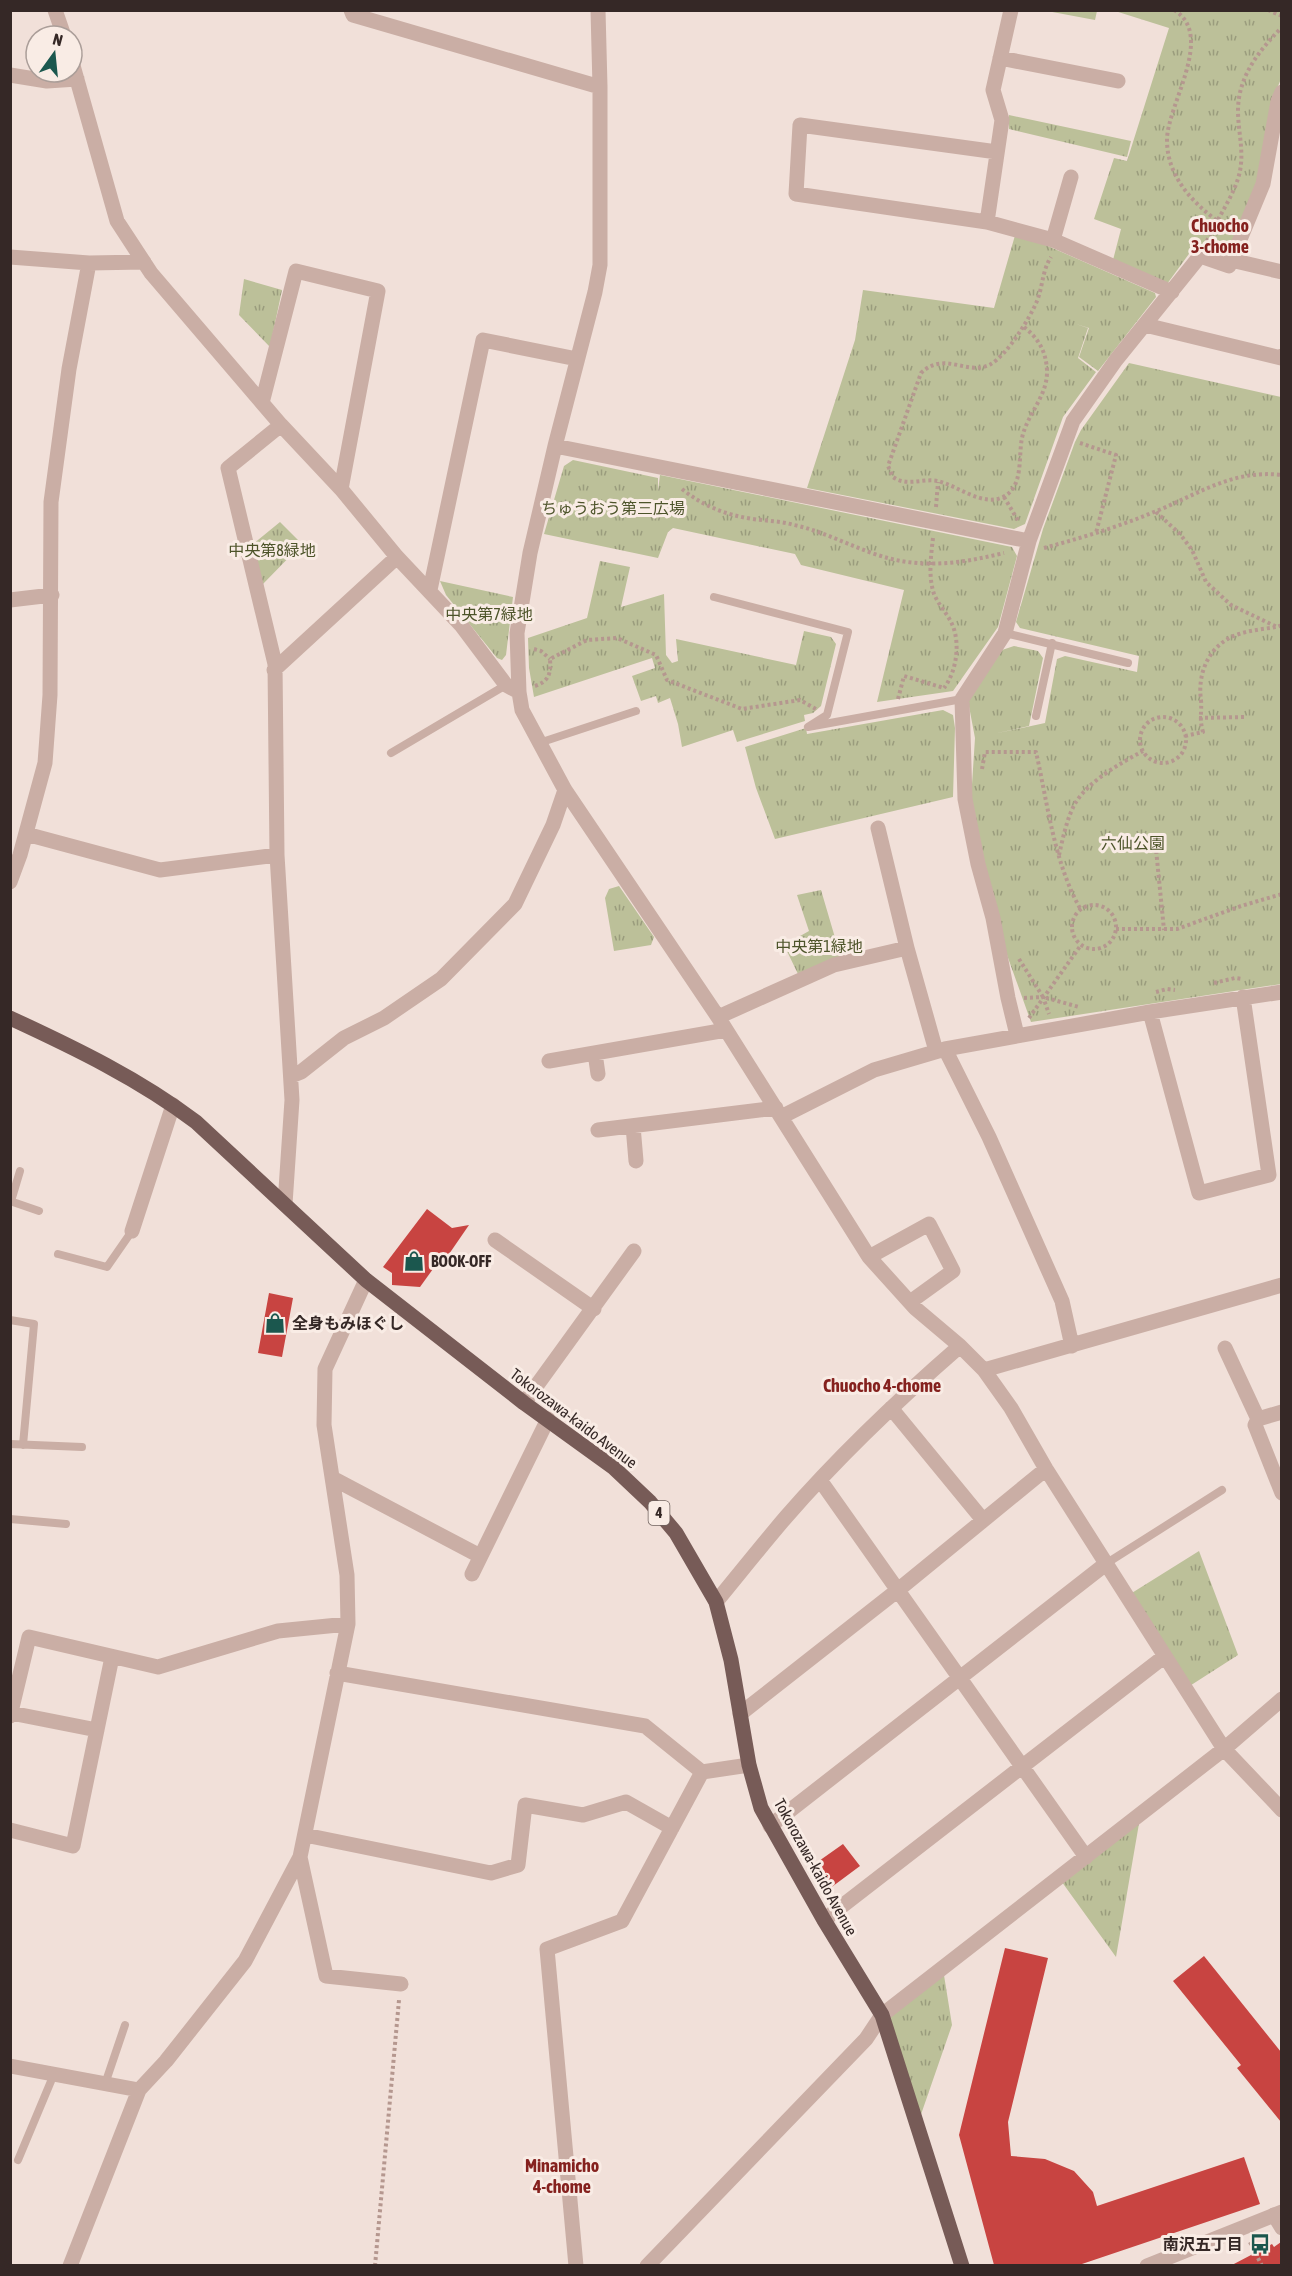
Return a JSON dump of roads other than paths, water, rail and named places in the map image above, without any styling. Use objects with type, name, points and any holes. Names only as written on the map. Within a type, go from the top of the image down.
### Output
[{"type":"main road","name":"Tokorozawa-kaido Avenue","points":[[10,1018],[107,1065],[173,1105],[216,1139],[366,1280],[524,1403],[614,1468],[650,1502],[676,1533],[716,1602],[731,1660],[748,1765],[761,1808],[824,1920],[882,2015],[962,2265]]},
{"type":"street","points":[[351,10],[352,15],[600,87]]},
{"type":"street","points":[[512,688],[517,633],[534,532],[600,265],[598,10]]},
{"type":"street","points":[[987,222],[1002,120],[993,90],[1011,10]]},
{"type":"street","points":[[1000,58],[1118,81]]},
{"type":"street","points":[[78,84],[117,221],[144,262],[262,403],[341,489],[397,557],[461,625],[512,688],[565,790],[722,1024],[869,1257],[910,1302],[984,1370],[1011,1408],[1046,1469],[1224,1749],[1281,1810]]},
{"type":"street","points":[[1017,1035],[993,918],[964,799],[962,699],[1005,633],[1028,544],[1073,421],[1116,360],[1200,256],[1228,266],[1263,184],[1281,92]]},
{"type":"street","points":[[997,152],[800,125],[795,194],[987,222],[1055,242],[1172,292]]},
{"type":"street","points":[[1055,242],[1071,177]]},
{"type":"street","points":[[10,257],[89,264],[144,262]]},
{"type":"street","points":[[1231,260],[1281,272]]},
{"type":"street","points":[[10,882],[26,834],[45,762],[50,695],[51,502],[69,369],[89,264]]},
{"type":"street","points":[[262,403],[296,271],[378,291],[341,489]]},
{"type":"street","points":[[1144,325],[1281,358],[1281,356]]},
{"type":"street","points":[[430,590],[483,340],[577,359]]},
{"type":"street","points":[[282,426],[228,468],[274,664],[277,855],[292,1100],[285,1204]]},
{"type":"street","points":[[555,446],[935,522],[1028,544]]},
{"type":"street","points":[[274,670],[397,557]]},
{"type":"street","points":[[10,600],[52,595]]},
{"type":"street","points":[[291,1076],[301,1072],[344,1038],[384,1018],[441,979],[515,904],[553,825],[565,790]]},
{"type":"street","points":[[878,828],[907,948],[940,1050],[989,1137],[1062,1301],[1072,1346]]},
{"type":"street","points":[[26,834],[160,870],[277,855]]},
{"type":"street","points":[[549,1061],[722,1024],[834,965],[907,948]]},
{"type":"street","points":[[598,1130],[778,1113],[874,1070],[940,1050],[1243,996],[1281,992]]},
{"type":"street","points":[[1150,1012],[1199,1193],[1269,1174],[1243,996]]},
{"type":"street","points":[[595,1053],[598,1074]]},
{"type":"street","points":[[132,1231],[173,1105]]},
{"type":"street","points":[[633,1126],[636,1161]]},
{"type":"street","points":[[869,1257],[929,1224],[953,1270],[910,1302]]},
{"type":"street","points":[[495,1240],[594,1309]]},
{"type":"street","points":[[524,1403],[634,1251]]},
{"type":"street","points":[[70,2265],[139,2090],[166,2061],[245,1961],[300,1857],[348,1624],[347,1575],[324,1425],[325,1369],[366,1280]]},
{"type":"street","points":[[984,1370],[1281,1285]]},
{"type":"street","points":[[716,1602],[786,1517],[820,1480],[891,1408],[960,1346]]},
{"type":"street","points":[[1225,1348],[1258,1419]]},
{"type":"street","points":[[891,1408],[983,1520]]},
{"type":"street","points":[[1281,1412],[1258,1419],[1255,1425],[1281,1493]]},
{"type":"street","points":[[472,1574],[548,1419]]},
{"type":"street","points":[[740,1714],[898,1590],[1046,1469]]},
{"type":"street","points":[[334,1479],[480,1556]]},
{"type":"street","points":[[820,1480],[1086,1857]]},
{"type":"street","points":[[770,1826],[1107,1563]]},
{"type":"street","points":[[97,1730],[11,1714],[29,1637],[158,1667],[278,1630],[348,1624]]},
{"type":"street","points":[[824,1920],[1165,1656]]},
{"type":"street","points":[[10,1830],[73,1846],[112,1657]]},
{"type":"street","points":[[337,1673],[645,1726],[702,1772],[748,1765]]},
{"type":"street","points":[[646,2265],[866,2040],[882,2015],[1224,1749],[1281,1699]]},
{"type":"street","points":[[576,2265],[547,1949],[622,1921],[702,1772]]},
{"type":"street","points":[[305,1835],[491,1873],[518,1865],[525,1805],[583,1815],[626,1802],[672,1828]]},
{"type":"street","points":[[300,1857],[326,1976],[400,1984]]},
{"type":"street","points":[[10,2066],[139,2090]]},
{"type":"street","points":[[1147,2265],[1172,2261],[1242,2228],[1279,2218]]},
{"type":"lane","points":[[714,597],[848,632],[827,714],[808,727],[962,699]]},
{"type":"lane","points":[[1005,633],[1128,663]]},
{"type":"lane","points":[[1036,716],[1052,644]]},
{"type":"lane","points":[[391,753],[512,688]]},
{"type":"lane","points":[[539,743],[636,711]]},
{"type":"lane","points":[[20,1171],[11,1201],[39,1211]]},
{"type":"lane","points":[[58,1254],[107,1266],[132,1231]]},
{"type":"lane","points":[[10,1320],[34,1324],[23,1445]]},
{"type":"lane","points":[[10,1444],[82,1447]]},
{"type":"lane","points":[[1107,1563],[1222,1490]]},
{"type":"lane","points":[[10,1519],[66,1524]]},
{"type":"lane","points":[[105,2084],[125,2025]]},
{"type":"lane","points":[[18,2160],[54,2074]]},
{"type":"place","name":"BOOK-OFF","points":[[414,1261]]},
{"type":"place","name":"全身もみほぐし","points":[[275,1323]]},
{"type":"place","name":"南沢五丁目","points":[[1260,2244]]},
{"type":"district","name":"Chuocho 3-chome","points":[[1220,236]]},
{"type":"district","name":"Chuocho 4-chome","points":[[882,1386]]},
{"type":"district","name":"Minamicho 4-chome","points":[[562,2176]]},
{"type":"park label","name":"ちゅうおう第三広場","points":[[613,508]]},
{"type":"park label","name":"中央第8緑地","points":[[272,550]]},
{"type":"park label","name":"中央第7緑地","points":[[489,614]]},
{"type":"park label","name":"六仙公園","points":[[1133,843]]},
{"type":"park label","name":"中央第1緑地","points":[[819,946]]}]
